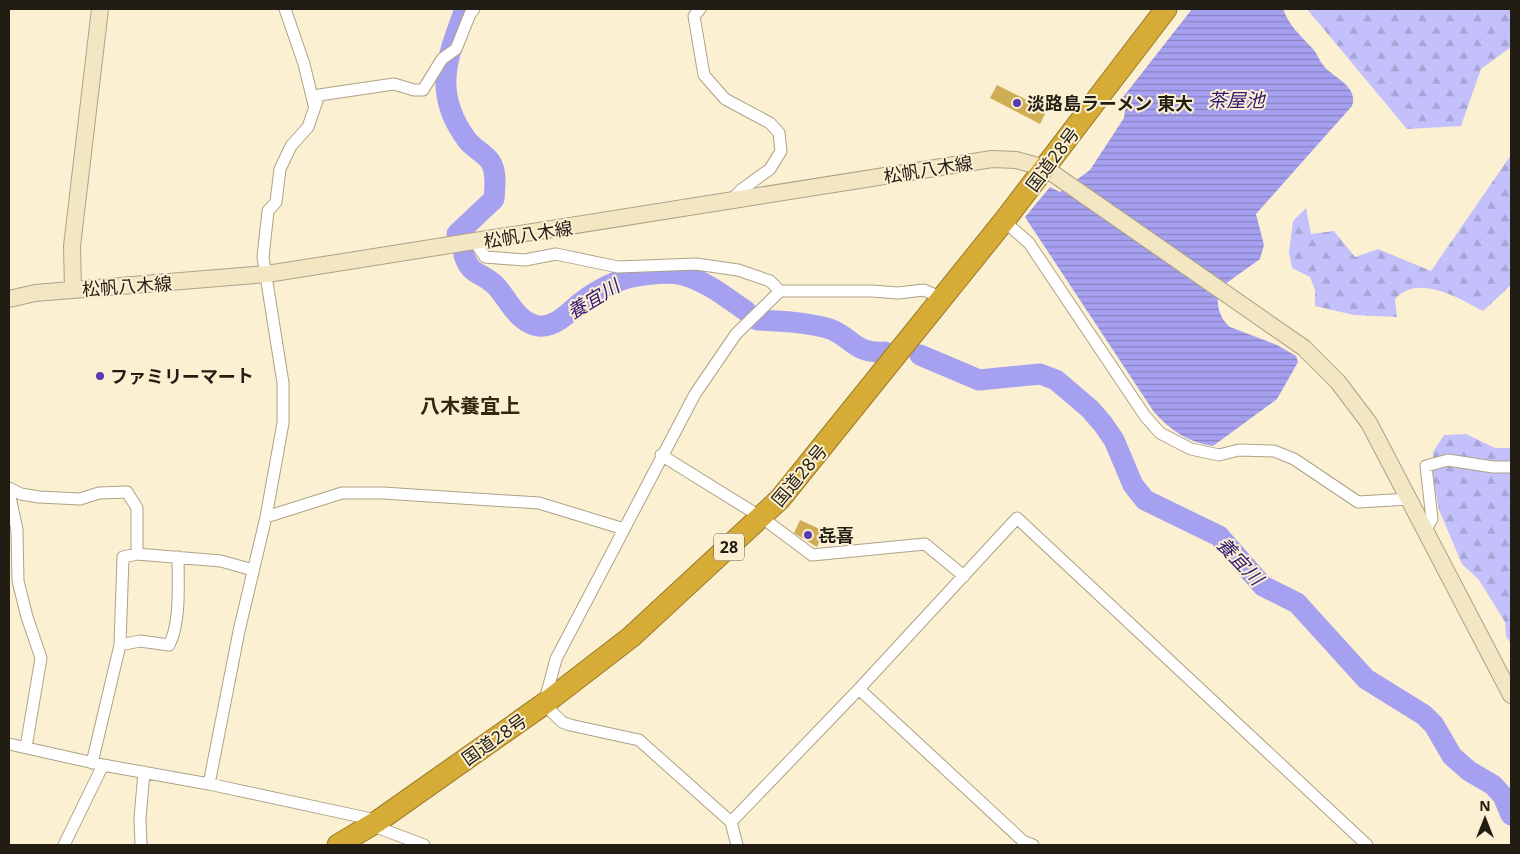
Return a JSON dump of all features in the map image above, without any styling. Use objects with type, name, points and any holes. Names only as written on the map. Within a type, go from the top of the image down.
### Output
[{"type":"highway","name":"国道28号","points":[[349,842],[544,704],[631,637],[780,499],[1004,221],[1166,9]]},
{"type":"main road","points":[[73,290],[72,246],[100,9]]},
{"type":"main road","name":"松帆八木線","points":[[9,299],[35,293],[267,274],[992,159],[1016,160],[1045,168]]},
{"type":"main road","points":[[1045,168],[1304,348],[1338,382],[1369,423],[1511,696]]},
{"type":"street","points":[[285,9],[304,64],[314,106]]},
{"type":"street","points":[[209,784],[238,631],[266,517],[283,423],[283,383],[263,257],[268,211],[276,202],[280,169],[291,146],[312,119],[314,106],[319,95],[394,84],[414,90],[423,90],[442,59],[456,49],[474,9]]},
{"type":"street","points":[[700,9],[694,16],[704,75],[726,99],[770,123],[779,133],[781,151],[770,169],[741,190],[730,201]]},
{"type":"street","points":[[1004,221],[1029,243],[1145,416],[1160,433],[1190,450],[1219,455],[1240,450],[1274,451],[1294,459],[1358,502],[1410,499]]},
{"type":"street","points":[[475,242],[484,257],[525,260],[556,254],[618,268],[696,264],[738,270],[770,281],[780,291]]},
{"type":"street","points":[[737,845],[731,822],[639,740],[585,729],[562,722],[544,704],[556,659],[661,455],[695,394],[736,334],[780,291],[872,291],[898,293],[924,290],[942,298]]},
{"type":"street","points":[[661,455],[761,517],[812,555],[925,544],[964,576]]},
{"type":"street","points":[[1425,531],[1432,519],[1426,466],[1448,460],[1493,467],[1511,467]]},
{"type":"street","points":[[9,488],[21,494],[39,497],[80,499],[99,493],[127,492],[137,508],[137,554]]},
{"type":"street","points":[[9,492],[17,530],[14,586],[41,658],[26,747]]},
{"type":"street","points":[[266,517],[342,493],[383,493],[539,503],[624,529]]},
{"type":"street","points":[[731,822],[859,689],[1017,518],[1366,845]]},
{"type":"street","points":[[64,845],[98,764],[120,645],[123,557],[137,554],[221,560],[254,570]]},
{"type":"street","points":[[120,645],[140,641],[169,645],[173,635],[177,599],[178,557]]},
{"type":"street","points":[[859,689],[1023,840],[1033,845]]},
{"type":"street","points":[[9,744],[98,764],[209,784],[374,823],[424,845]]},
{"type":"street","points":[[141,845],[140,818],[144,772]]},
{"type":"green space","points":[[1307,9],[1511,9],[1511,47],[1481,69],[1461,126],[1407,129]]},
{"type":"green space","points":[[1511,155],[1511,285],[1483,311],[1439,290],[1427,288],[1415,288],[1404,292],[1395,299],[1397,317],[1354,315],[1315,306],[1315,290],[1310,277],[1292,268],[1289,252],[1293,221],[1306,208],[1311,234],[1334,231],[1355,257],[1378,249],[1431,271]]},
{"type":"green space","points":[[1466,434],[1495,448],[1511,448],[1511,644],[1506,636],[1505,622],[1479,580],[1462,564],[1439,510],[1433,479],[1433,452],[1444,435]]},
{"type":"water","name":"茶屋池","points":[[1192,9],[1283,9],[1292,26],[1314,51],[1327,70],[1349,88],[1353,99],[1352,106],[1256,214],[1264,245],[1260,259],[1221,287],[1218,297],[1220,314],[1230,327],[1277,345],[1296,356],[1298,362],[1277,399],[1213,446],[1196,442],[1180,435],[1154,412],[1025,217],[1050,187],[1060,192],[1090,170],[1124,118],[1125,110],[1120,101]]},
{"type":"building","points":[[997,85],[1047,110],[1040,124],[990,98]]},
{"type":"building","name":"㐂喜","points":[[800,520],[824,531],[817,547],[794,533]]},
{"type":"waterway","name":"養宜川","points":[[457,234],[494,199],[495,184],[495,174],[490,161],[472,146],[456,123],[449,107],[446,91],[448,60],[465,9]]},
{"type":"waterway","name":"養宜川","points":[[464,255],[470,267],[495,285],[521,318],[534,325],[547,326],[559,320],[588,297],[616,282],[631,277],[659,274],[683,275],[700,281],[746,311]]},
{"type":"waterway","name":"養宜川","points":[[757,320],[794,322],[830,329],[860,348],[875,352],[885,352]]},
{"type":"waterway","name":"養宜川","points":[[920,355],[979,380],[1040,374],[1056,380],[1090,409],[1103,424],[1114,440],[1133,485],[1145,500],[1219,536],[1263,586],[1297,603],[1366,679],[1424,715],[1434,725],[1452,756],[1469,771],[1493,785],[1503,796],[1511,815]]},
{"type":"place","name":"淡路島ラーメン 東大","points":[[1017,103]]},
{"type":"place","name":"ファミリーマート","points":[[100,376]]},
{"type":"place","name":"㐂喜","points":[[808,535]]},
{"type":"district","name":"八木養宜上","points":[[470,405]]}]
